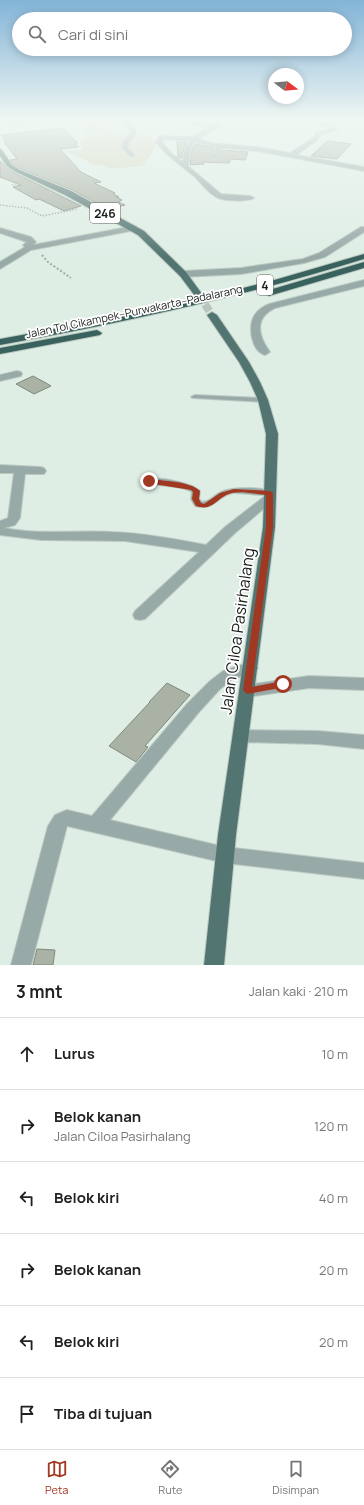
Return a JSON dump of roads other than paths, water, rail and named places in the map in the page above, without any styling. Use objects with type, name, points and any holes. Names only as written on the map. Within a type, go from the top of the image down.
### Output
[{"type":"highway","name":"Jalan Tol Cikampek–Purwakarta–Padalarang","points":[[0,342],[81,328],[164,311],[244,291],[364,256]]},
{"type":"highway","name":"Jalan Tol Cikampek–Purwakarta–Padalarang","points":[[0,351],[79,337],[166,318],[249,298],[344,272],[364,265]]},
{"type":"main road","name":"246","points":[[12,167],[92,205],[133,228],[146,237],[184,274],[198,294]]},
{"type":"main road","name":"Jalan Ciloa Pasirhalang","points":[[212,315],[244,362],[255,382],[263,400],[272,434],[268,534],[225,855],[214,965]]},
{"type":"street","points":[[186,167],[222,197],[250,198]]},
{"type":"street","points":[[353,167],[364,169]]},
{"type":"street","points":[[0,266],[29,248],[133,228]]},
{"type":"street","points":[[184,274],[241,271],[304,261],[322,255],[364,229]]},
{"type":"street","points":[[0,230],[28,239],[32,242],[27,245],[29,248]]},
{"type":"street","points":[[265,352],[262,350],[257,338],[255,326],[258,318],[265,310],[272,306],[364,283]]},
{"type":"street","points":[[0,378],[17,374]]},
{"type":"street","points":[[0,470],[40,471]]},
{"type":"street","points":[[0,525],[11,522],[14,518],[20,470]]},
{"type":"street","points":[[140,615],[230,530],[269,496]]},
{"type":"street","points":[[0,531],[19,535],[114,536],[154,540],[210,550]]},
{"type":"street","points":[[95,824],[146,767],[193,708],[214,685],[228,675],[250,668]]},
{"type":"street","points":[[247,690],[309,682],[364,684]]},
{"type":"street","points":[[241,736],[302,736],[342,738],[364,742]]},
{"type":"street","points":[[21,965],[58,826],[61,820],[67,818],[225,855],[364,871]]},
{"type":"lane","points":[[194,397],[263,400]]},
{"type":"lane","points":[[149,481],[187,486],[196,491],[195,499],[198,504],[203,506],[208,506],[222,494],[234,491],[269,496]]},
{"type":"tunnel","points":[[198,294],[212,315]]}]
